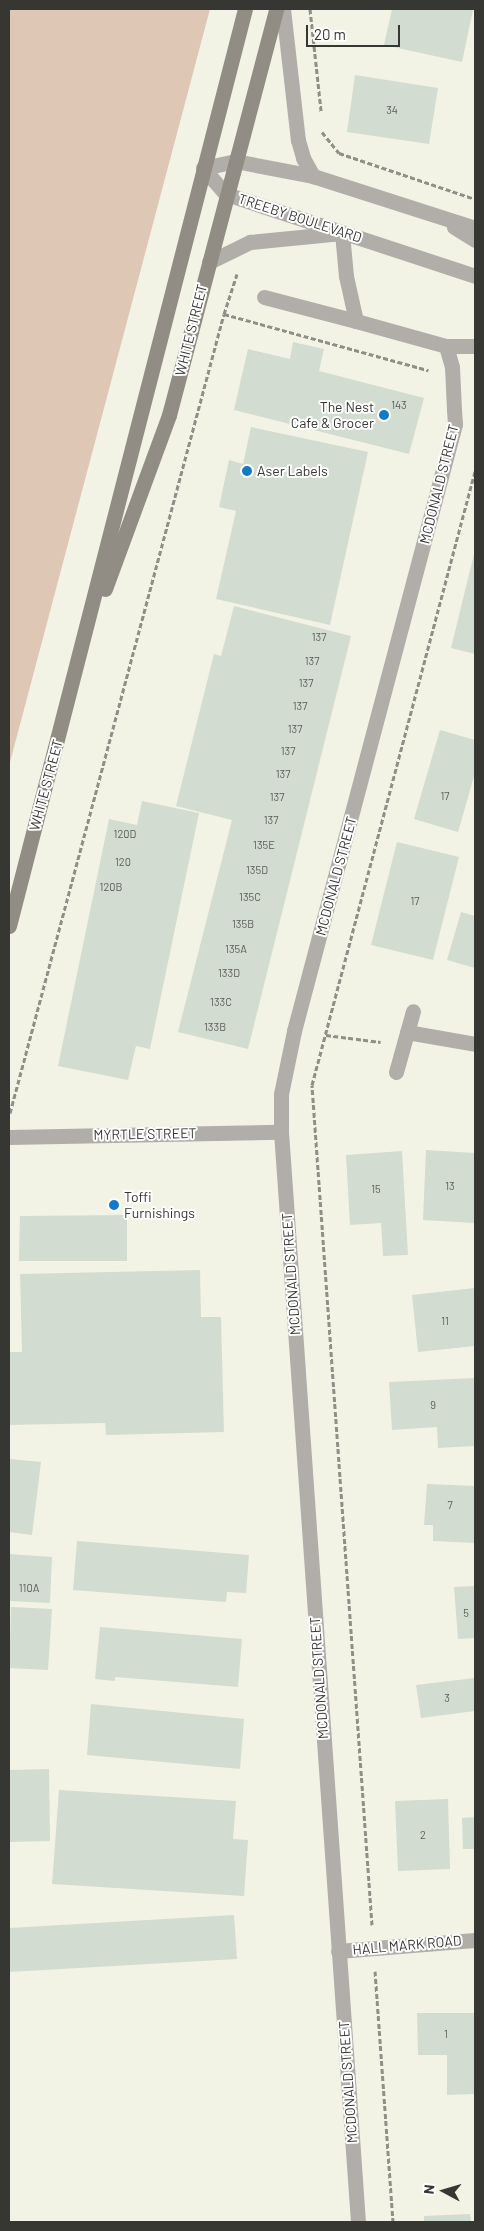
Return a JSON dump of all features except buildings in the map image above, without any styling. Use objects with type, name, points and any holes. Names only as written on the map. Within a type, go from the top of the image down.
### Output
[{"type":"main road","name":"WHITE STREET","points":[[9,926],[245,9]]},
{"type":"main road","name":"WHITE STREET","points":[[83,644],[159,446],[276,9]]},
{"type":"street","points":[[283,9],[298,140],[313,176]]},
{"type":"street","points":[[203,168],[235,161],[313,176],[475,228]]},
{"type":"street","name":"TREEBY BOULEVARD","points":[[203,168],[226,194],[342,233],[428,258],[475,276]]},
{"type":"street","points":[[430,215],[475,240]]},
{"type":"street","points":[[209,262],[250,242],[342,233],[346,276],[356,321]]},
{"type":"street","points":[[264,297],[446,346],[475,346]]},
{"type":"street","name":"MCDONALD STREET","points":[[358,2222],[281,1132],[281,1094],[294,1031],[455,424],[454,388],[446,346]]},
{"type":"street","points":[[396,1072],[414,1011]]},
{"type":"street","points":[[405,1038],[475,1044]]},
{"type":"street","name":"MYRTLE STREET","points":[[9,1137],[281,1132]]},
{"type":"street","name":"HALL MARK ROAD","points":[[338,1951],[475,1940]]},
{"type":"path","points":[[310,9],[320,117]]},
{"type":"path","points":[[321,129],[339,153],[475,199]]},
{"type":"path","points":[[9,1119],[224,314],[434,372],[431,387],[454,388]]},
{"type":"path","points":[[393,2222],[312,1085],[475,471]]},
{"type":"path","points":[[326,1035],[405,1038]]},
{"type":"shaded area","points":[[9,9],[210,9],[9,766]]},
{"type":"place","name":"The Nest Cafe & Grocer","points":[[384,415]]},
{"type":"place","name":"Aser Labels","points":[[247,471]]},
{"type":"place","name":"Toffi Furnishings","points":[[114,1205]]}]
